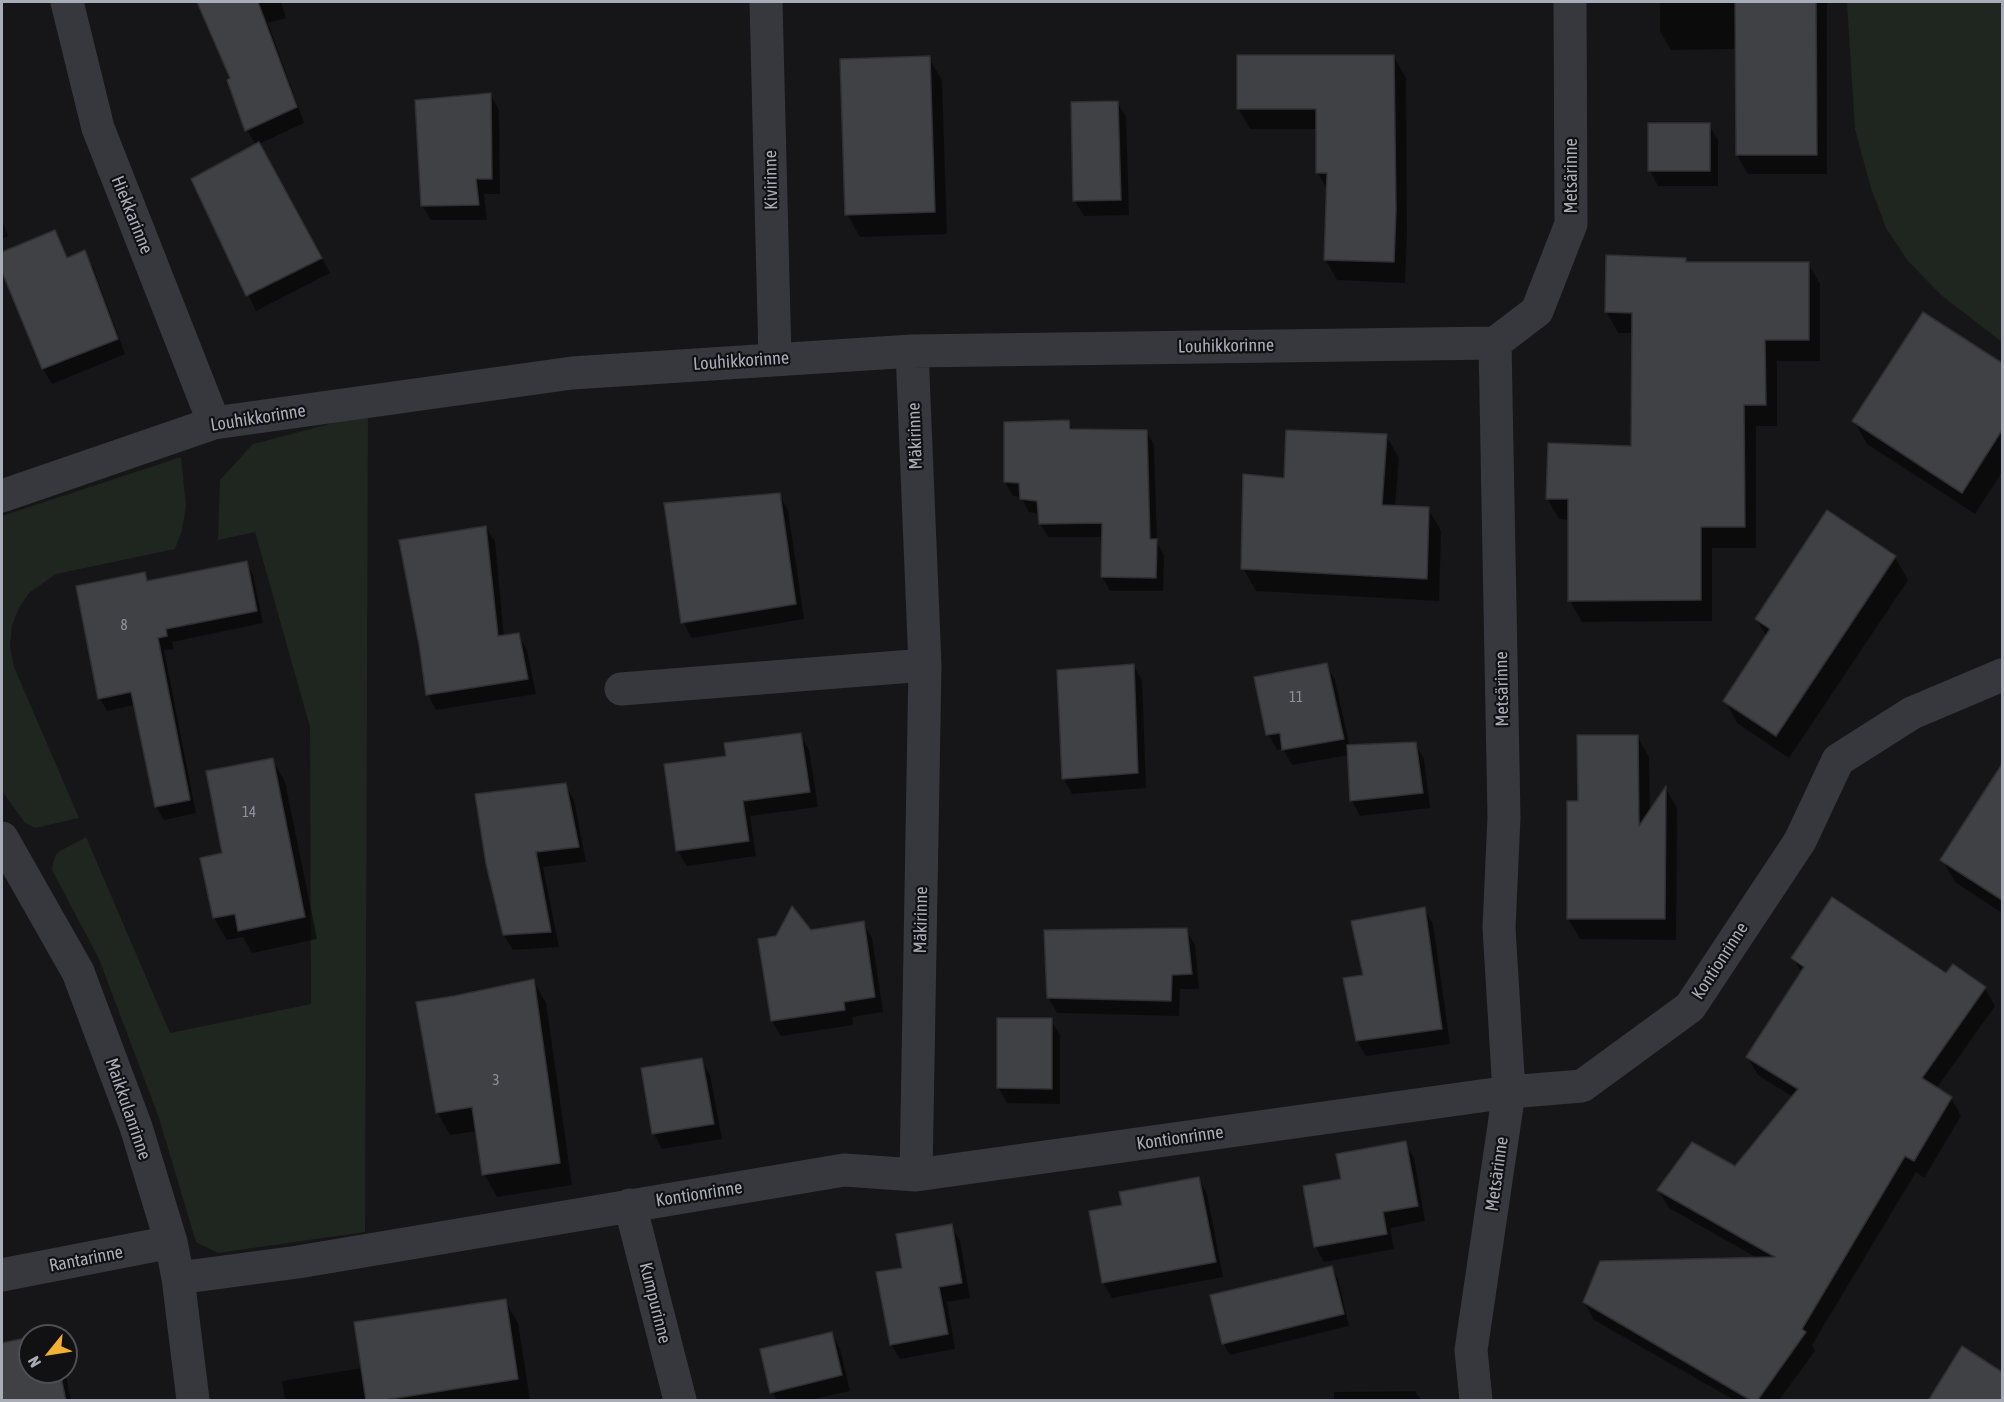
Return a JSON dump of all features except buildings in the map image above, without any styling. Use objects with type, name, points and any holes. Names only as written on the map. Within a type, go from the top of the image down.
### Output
[{"type":"street","name":"Hiekkarinne","points":[[67,2],[98,128],[214,423]]},
{"type":"street","name":"Kivirinne","points":[[766,2],[775,359]]},
{"type":"street","name":"Metsärinne","points":[[1476,1401],[1471,1350],[1509,1092],[1498,928],[1504,817],[1496,343],[1537,311],[1571,224],[1570,2]]},
{"type":"street","name":"Louhikkorinne","points":[[2,496],[214,423],[572,373],[912,351],[1496,343]]},
{"type":"street","name":"Mäkirinne","points":[[912,351],[925,665],[916,1175]]},
{"type":"street","points":[[621,689],[925,665]]},
{"type":"street","name":"Kontionrinne","points":[[178,1278],[298,1262],[844,1170],[916,1175],[1509,1092],[1582,1086],[1690,1007],[1800,841],[1838,760],[1912,712],[2002,675]]},
{"type":"street","name":"Maikkulanrinne","points":[[2,838],[78,972],[136,1127],[171,1242],[178,1278],[193,1401]]},
{"type":"street","name":"Kumpurinne","points":[[630,1205],[680,1401]]},
{"type":"street","name":"Rantarinne","points":[[2,1275],[171,1242]]},
{"type":"shaded area","points":[[1847,2],[2002,2],[2002,342],[1941,295],[1908,261],[1886,228],[1870,185],[1855,129]]},
{"type":"shaded area","points":[[368,414],[365,1232],[218,1253],[196,1242],[159,1118],[99,959],[52,870],[53,864],[60,851],[86,837],[170,1033],[311,1004],[310,727],[255,532],[218,540],[220,480],[253,444]]},
{"type":"shaded area","points":[[181,457],[186,506],[182,530],[175,549],[56,574],[29,593],[12,625],[10,646],[14,667],[79,818],[35,828],[25,823],[2,791],[2,516]]}]
